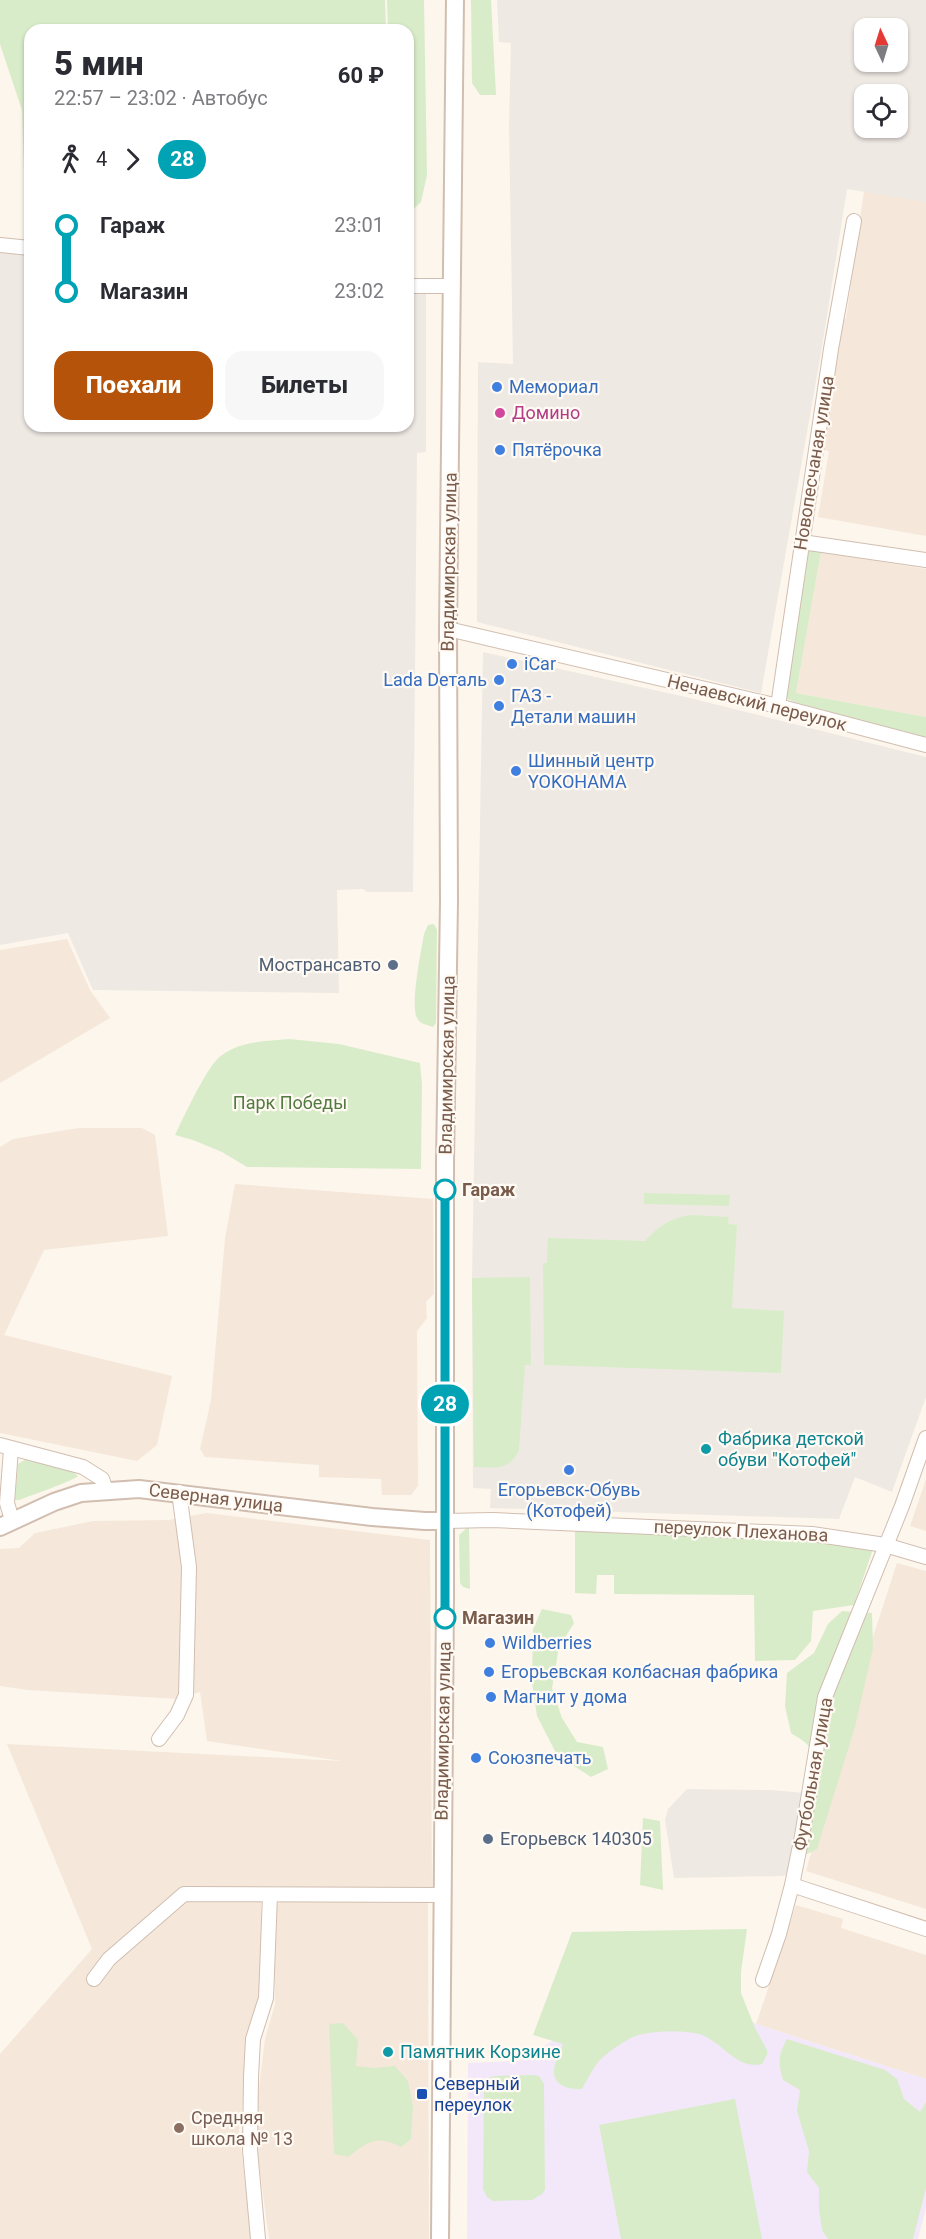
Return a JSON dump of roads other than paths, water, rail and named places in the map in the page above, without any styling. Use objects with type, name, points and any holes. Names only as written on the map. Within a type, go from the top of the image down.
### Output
[{"type":"street","name":"Владимирская улица","points":[[440,2239],[445,1163],[449,901],[448,629],[455,0]]},
{"type":"street","name":"Новопесчаная улица","points":[[778,706],[831,349],[854,221]]},
{"type":"street","points":[[0,245],[24,247]]},
{"type":"street","points":[[414,286],[452,286]]},
{"type":"street","points":[[802,543],[926,560]]},
{"type":"street","name":"Нечаевский переулок","points":[[448,629],[778,706],[926,745]]},
{"type":"street","name":"Футбольная улица","points":[[763,1980],[779,1934],[792,1885],[825,1698],[902,1506],[926,1438]]},
{"type":"street","points":[[6,1524],[6,1447],[83,1467],[102,1479],[106,1490]]},
{"type":"street","name":"Северная улица","points":[[6,1524],[67,1497],[106,1490],[139,1489],[372,1517],[445,1521]]},
{"type":"street","points":[[159,1739],[177,1715],[186,1695],[189,1567],[179,1492]]},
{"type":"street","name":"переулок Плеханова","points":[[445,1521],[482,1520],[812,1534],[885,1545],[926,1557]]},
{"type":"street","points":[[792,1885],[926,1929]]},
{"type":"street","points":[[94,1979],[109,1959],[184,1894],[442,1895]]},
{"type":"street","points":[[258,2239],[253,2209],[250,2150],[251,2077],[254,2039],[266,1998],[270,1894]]},
{"type":"place","name":"Мемориал","points":[[497,387]]},
{"type":"place","name":"Домино","points":[[500,413]]},
{"type":"place","name":"Пятёрочка","points":[[500,450]]},
{"type":"place","name":"iCar","points":[[512,664]]},
{"type":"place","name":"Lada Dеталь","points":[[499,680]]},
{"type":"place","name":"ГАЗ - Детали машин","points":[[499,706]]},
{"type":"place","name":"Шинный центр YOKOHAMA","points":[[516,771]]},
{"type":"place","name":"Мострансавто","points":[[393,965]]},
{"type":"place","name":"Гараж","points":[[445,1190]]},
{"type":"place","name":"Фабрика детской обуви \"Котофей\"","points":[[706,1449]]},
{"type":"place","name":"Егорьевск-Обувь (Котофей)","points":[[569,1470]]},
{"type":"place","name":"Магазин","points":[[445,1618]]},
{"type":"place","name":"Wildberries","points":[[490,1643]]},
{"type":"place","name":"Егорьевская колбасная фабрика","points":[[489,1672]]},
{"type":"place","name":"Магнит у дома","points":[[491,1697]]},
{"type":"place","name":"Союзпечать","points":[[476,1758]]},
{"type":"place","name":"Егорьевск 140305","points":[[488,1839]]},
{"type":"place","name":"Памятник Корзине","points":[[388,2052]]},
{"type":"place","name":"Северный переулок","points":[[422,2094]]},
{"type":"place","name":"Средняя школа № 13","points":[[179,2128]]},
{"type":"park label","name":"Парк Победы","points":[[290,1103]]}]
